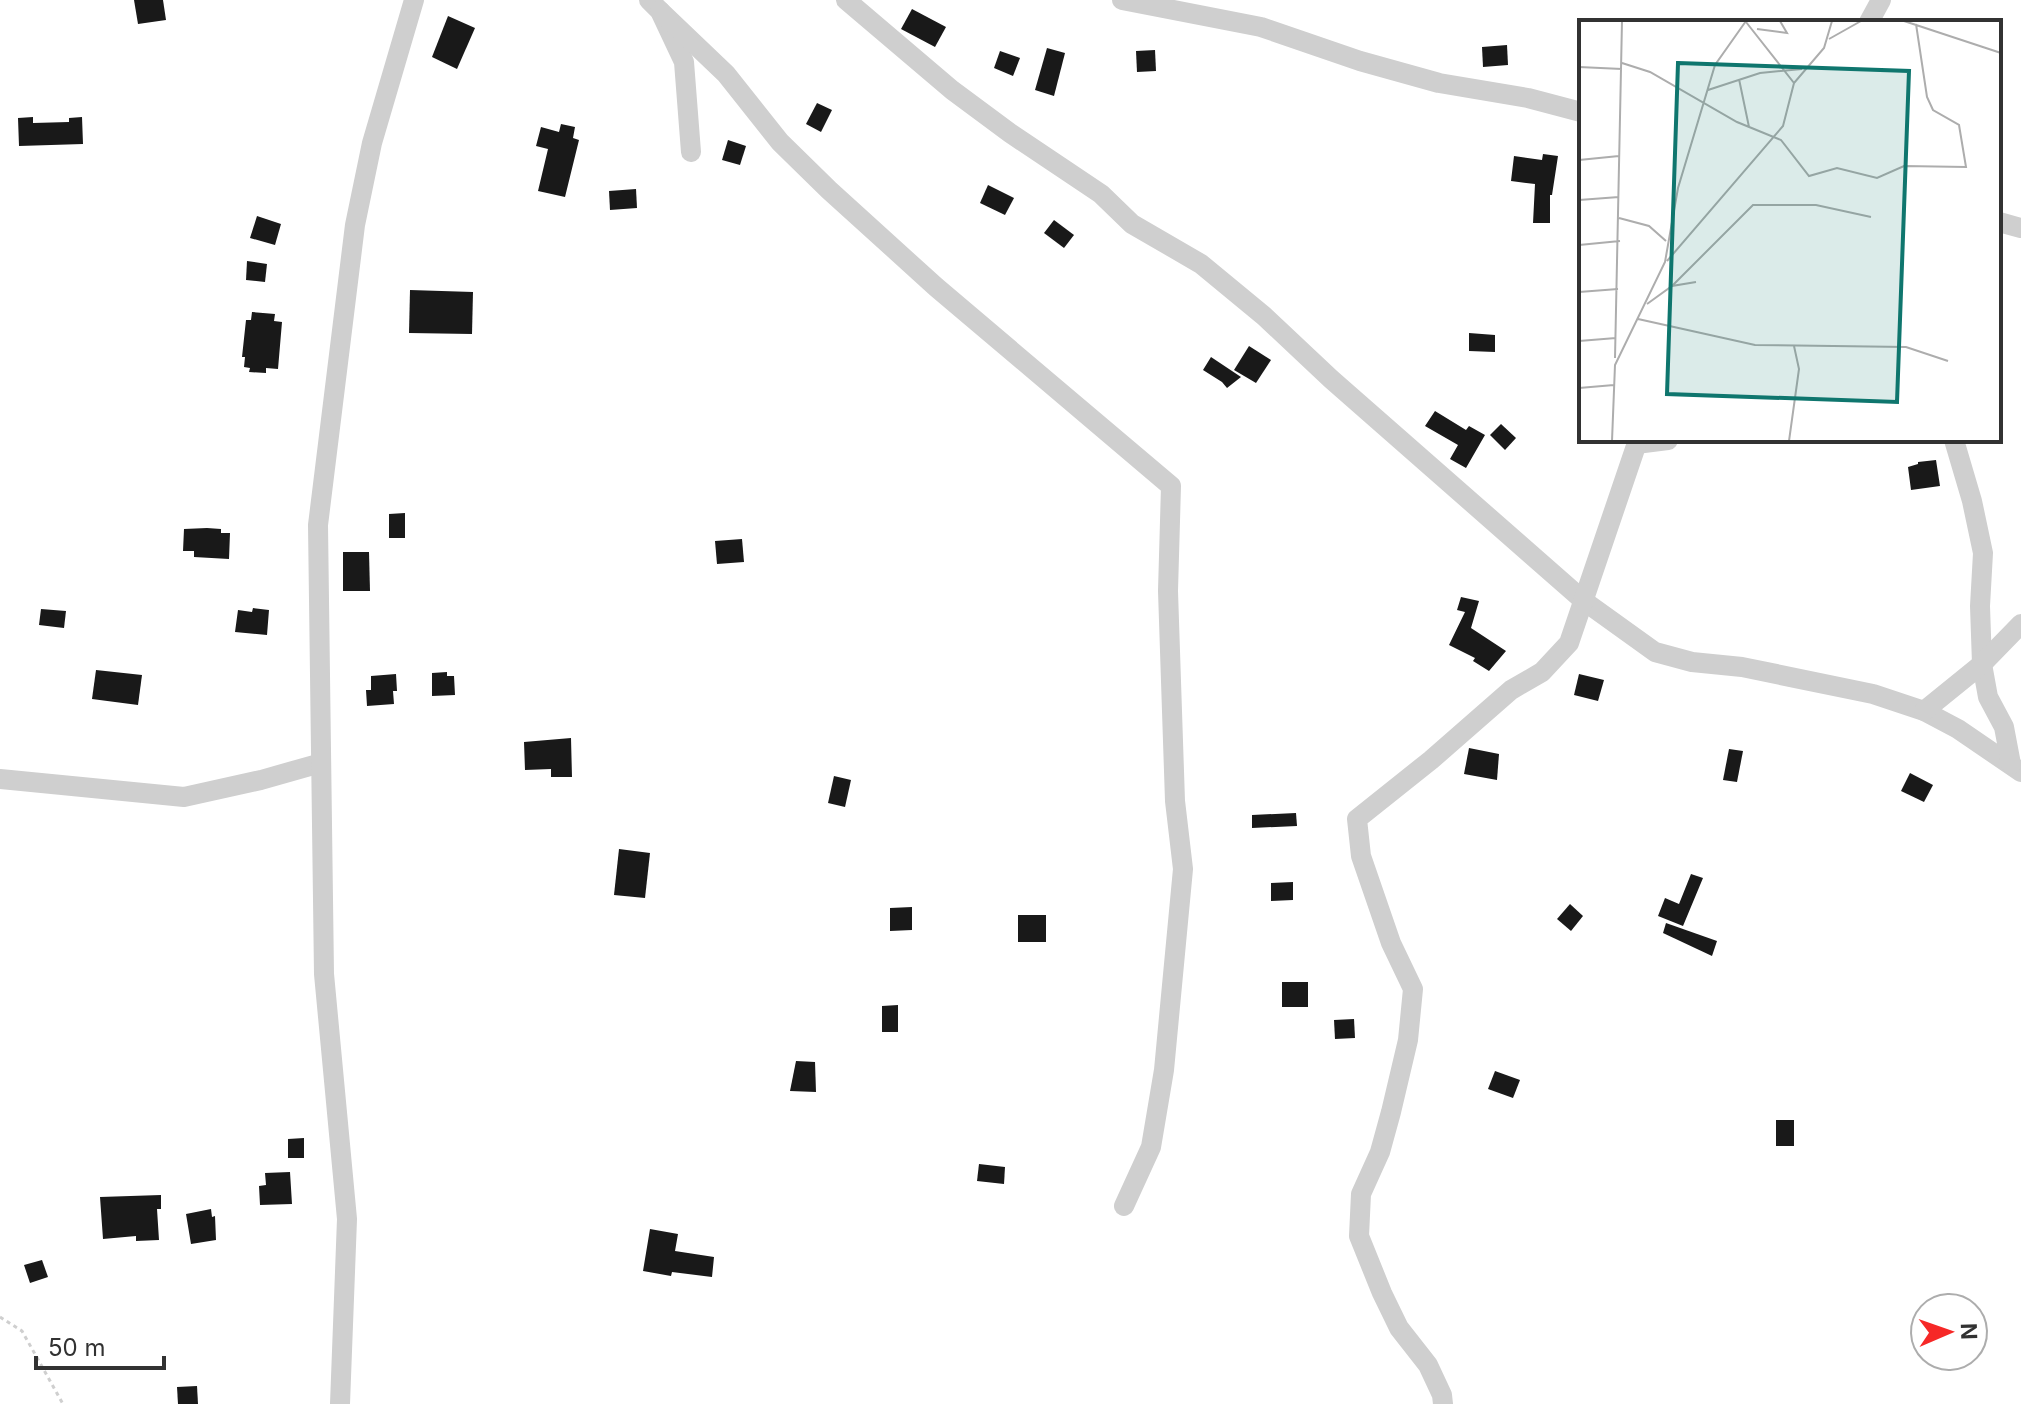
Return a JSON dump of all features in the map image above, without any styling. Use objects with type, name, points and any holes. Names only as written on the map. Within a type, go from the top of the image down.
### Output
[{"type":"street","points":[[340,1404],[347,1219],[324,974],[318,525],[355,225],[372,143],[414,0]]},
{"type":"street","points":[[846,0],[952,90],[1101,194],[1132,224],[1201,264],[1584,601],[1655,652],[1692,662],[1742,667],[1873,694],[1924,711],[1958,729],[2016,768]]},
{"type":"street","points":[[1122,0],[1261,27],[1413,76],[1528,98],[1579,111]]},
{"type":"street","points":[[1870,20],[1881,0]]},
{"type":"street","points":[[655,6],[684,62],[691,152]]},
{"type":"street","points":[[655,6],[726,74],[780,142],[829,190],[936,287],[1171,486],[1169,604],[1175,801],[1183,869],[1164,1070],[1151,1147],[1124,1206]]},
{"type":"street","points":[[2001,223],[2021,228]]},
{"type":"street","points":[[1443,1404],[1428,1365],[1399,1328],[1359,1236],[1361,1194],[1380,1152],[1391,1112],[1408,1040],[1413,989],[1391,943],[1365,869],[1357,819],[1511,690],[1542,672],[1569,643],[1637,442]]},
{"type":"street","points":[[1955,442],[1983,553],[1980,606],[1982,664],[1988,697],[2004,727],[2016,768]]},
{"type":"street","points":[[1924,711],[1982,664],[2021,624]]},
{"type":"street","points":[[0,779],[184,797],[321,763]]},
{"type":"path","points":[[0,1317],[22,1331],[63,1404]]},
{"type":"building","points":[[134,0],[163,0],[166,20],[138,24]]},
{"type":"building","points":[[912,9],[946,27],[935,47],[901,29]]},
{"type":"building","points":[[448,16],[475,28],[457,69],[432,57]]},
{"type":"building","points":[[1507,45],[1508,65],[1483,67],[1482,47]]},
{"type":"building","points":[[1047,48],[1065,53],[1054,96],[1035,90]]},
{"type":"building","points":[[1155,50],[1156,71],[1137,72],[1136,51]]},
{"type":"building","points":[[1000,51],[1020,58],[1013,76],[994,68]]},
{"type":"building","points":[[817,103],[832,110],[821,132],[806,124]]},
{"type":"building","points":[[33,117],[33,123],[69,122],[69,118],[82,117],[83,144],[19,146],[18,118]]},
{"type":"building","points":[[561,124],[575,127],[573,138],[579,140],[565,197],[538,191],[548,149],[536,146],[541,127],[559,132]]},
{"type":"building","points":[[728,140],[746,146],[740,165],[722,160]]},
{"type":"building","points":[[1543,154],[1558,156],[1550,195],[1550,223],[1533,223],[1535,184],[1511,181],[1514,156],[1542,160]]},
{"type":"building","points":[[988,185],[1014,198],[1005,215],[980,203]]},
{"type":"building","points":[[636,189],[637,208],[610,210],[609,191]]},
{"type":"building","points":[[257,216],[281,224],[275,245],[250,238]]},
{"type":"building","points":[[1054,220],[1074,235],[1064,248],[1044,233]]},
{"type":"building","points":[[247,261],[267,264],[265,282],[246,280]]},
{"type":"building","points":[[410,290],[473,292],[472,334],[409,333]]},
{"type":"building","points":[[252,312],[275,314],[274,321],[282,322],[278,369],[266,368],[266,373],[249,372],[250,368],[244,367],[245,357],[242,357],[246,320],[251,320]]},
{"type":"building","points":[[1469,333],[1495,335],[1495,352],[1469,351]]},
{"type":"building","points":[[1249,346],[1271,360],[1256,383],[1234,370]]},
{"type":"building","points":[[1211,357],[1241,377],[1227,388],[1203,370]]},
{"type":"building","points":[[1435,411],[1466,430],[1469,426],[1485,435],[1466,468],[1450,459],[1458,445],[1425,426]]},
{"type":"building","points":[[1501,424],[1516,438],[1505,450],[1490,435]]},
{"type":"building","points":[[1936,460],[1940,486],[1911,490],[1908,467],[1918,462]]},
{"type":"building","points":[[405,513],[405,538],[389,538],[389,514]]},
{"type":"building","points":[[207,528],[230,533],[229,559],[194,557],[194,551],[183,551],[184,529]]},
{"type":"building","points":[[742,539],[744,562],[717,564],[715,541]]},
{"type":"building","points":[[343,552],[369,552],[370,591],[343,591]]},
{"type":"building","points":[[1461,597],[1479,601],[1471,628],[1506,651],[1489,671],[1473,661],[1475,658],[1449,645],[1465,612],[1457,610]]},
{"type":"building","points":[[253,608],[269,610],[267,635],[235,632],[238,610],[252,612]]},
{"type":"building","points":[[41,609],[66,611],[64,628],[39,625]]},
{"type":"building","points":[[96,670],[142,675],[138,705],[92,699]]},
{"type":"building","points":[[447,672],[447,676],[454,676],[455,695],[432,696],[432,673]]},
{"type":"building","points":[[396,674],[394,704],[367,706],[366,690],[371,690],[371,676]]},
{"type":"building","points":[[1579,674],[1604,680],[1598,701],[1574,695]]},
{"type":"building","points":[[571,738],[572,777],[551,777],[551,769],[525,770],[524,742]]},
{"type":"building","points":[[1469,748],[1499,754],[1497,780],[1464,774]]},
{"type":"building","points":[[1729,749],[1743,751],[1737,782],[1723,780]]},
{"type":"building","points":[[1910,773],[1933,785],[1924,802],[1901,791]]},
{"type":"building","points":[[834,776],[851,780],[845,807],[828,803]]},
{"type":"building","points":[[1296,813],[1297,826],[1252,828],[1252,815]]},
{"type":"building","points":[[619,849],[650,853],[645,898],[614,895]]},
{"type":"building","points":[[1691,874],[1703,878],[1683,926],[1658,916],[1665,898],[1679,904]]},
{"type":"building","points":[[1293,882],[1293,900],[1271,901],[1271,883]]},
{"type":"building","points":[[1570,904],[1583,916],[1571,931],[1557,919]]},
{"type":"building","points":[[912,907],[912,930],[890,931],[890,908]]},
{"type":"building","points":[[1018,915],[1046,915],[1046,942],[1018,942]]},
{"type":"building","points":[[1666,923],[1717,941],[1712,956],[1663,933]]},
{"type":"building","points":[[1282,982],[1308,982],[1308,1007],[1282,1007]]},
{"type":"building","points":[[898,1005],[898,1032],[882,1032],[882,1006]]},
{"type":"building","points":[[1354,1019],[1355,1038],[1335,1039],[1334,1020]]},
{"type":"building","points":[[796,1061],[815,1062],[816,1092],[790,1091]]},
{"type":"building","points":[[1495,1071],[1520,1080],[1513,1098],[1488,1089]]},
{"type":"building","points":[[1776,1120],[1794,1120],[1794,1146],[1776,1146]]},
{"type":"building","points":[[304,1138],[304,1158],[288,1158],[288,1139]]},
{"type":"building","points":[[979,1164],[1005,1167],[1004,1184],[977,1181]]},
{"type":"building","points":[[290,1172],[292,1204],[260,1205],[259,1186],[266,1185],[265,1173]]},
{"type":"building","points":[[161,1195],[161,1209],[157,1209],[159,1240],[136,1241],[136,1236],[103,1239],[100,1197]]},
{"type":"building","points":[[211,1209],[212,1217],[215,1216],[216,1240],[191,1244],[186,1214]]},
{"type":"building","points":[[650,1229],[678,1234],[675,1251],[714,1257],[712,1277],[672,1272],[671,1276],[643,1271]]},
{"type":"building","points":[[42,1260],[48,1277],[30,1283],[24,1265]]},
{"type":"building","points":[[197,1386],[198,1404],[178,1404],[177,1387]]}]
